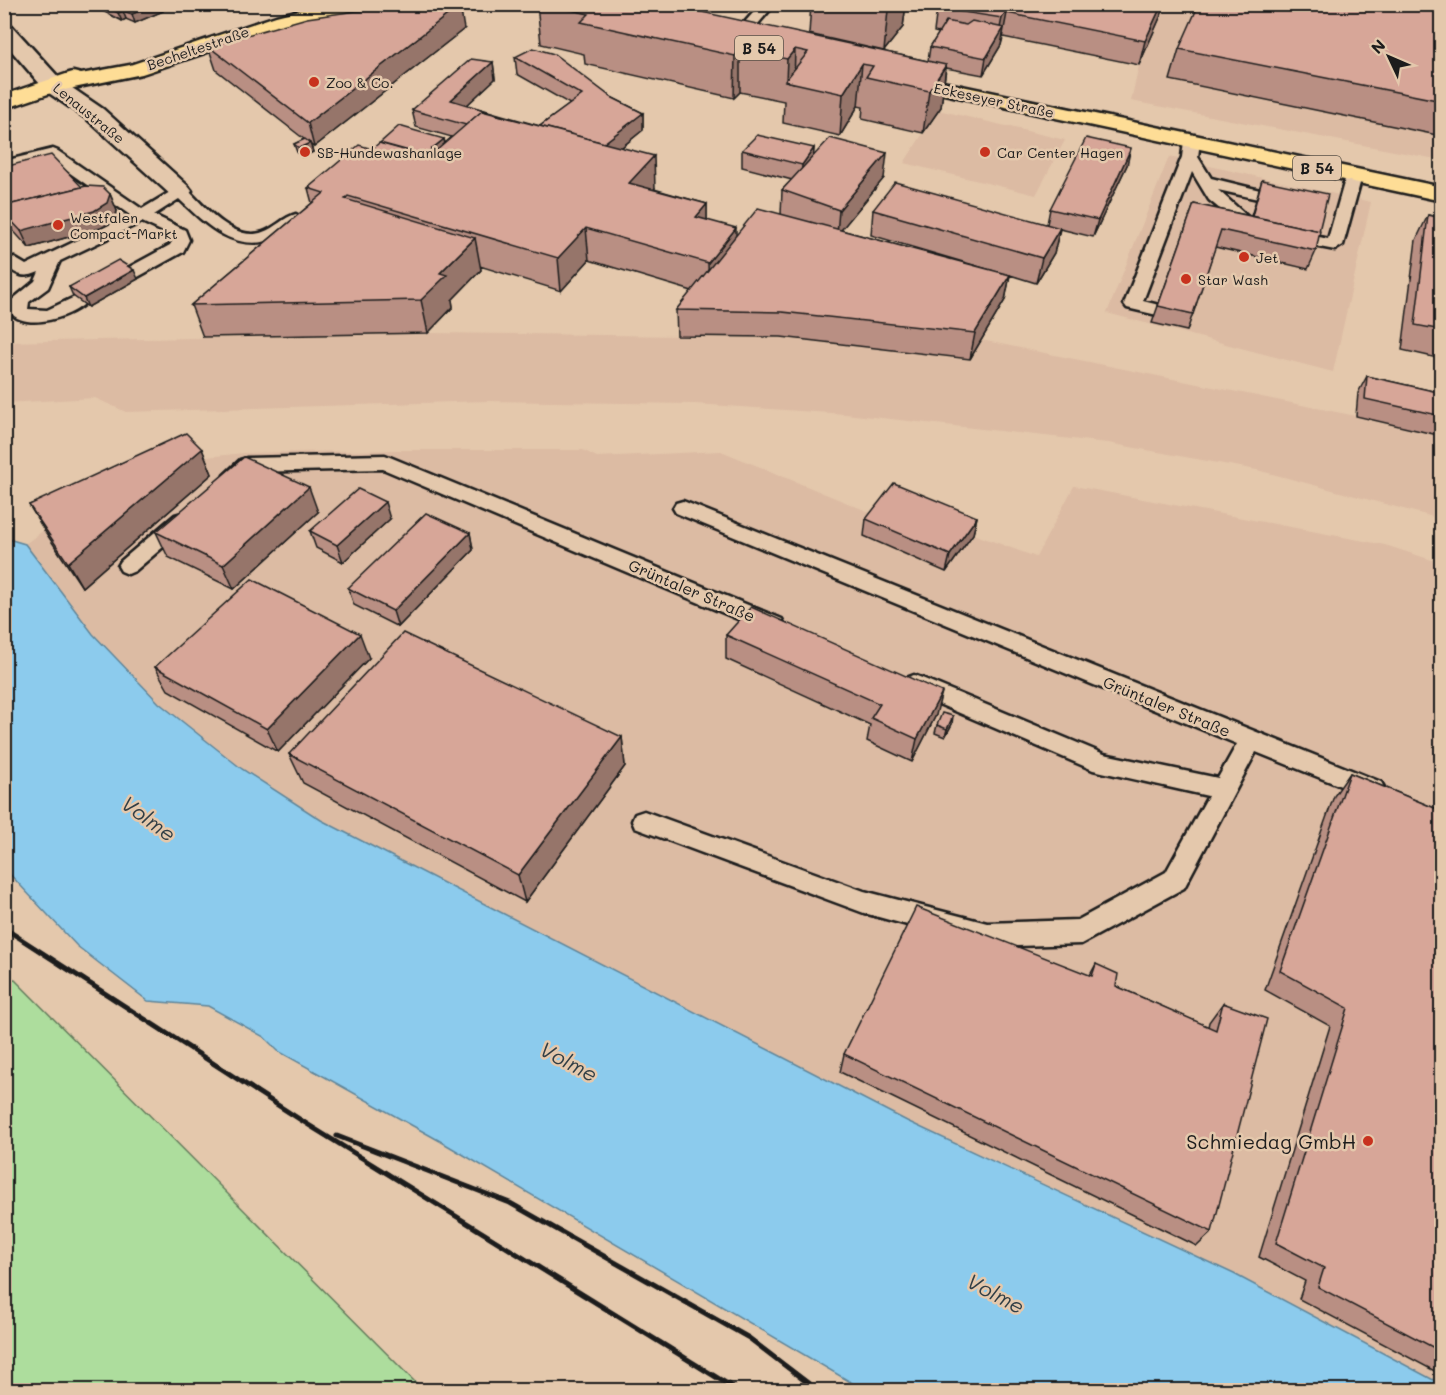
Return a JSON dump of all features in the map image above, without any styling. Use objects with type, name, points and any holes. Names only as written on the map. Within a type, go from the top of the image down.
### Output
[{"type":"main road","name":"Becheltestraße","points":[[54,86],[135,70],[241,32],[283,20],[327,10],[378,4]]},
{"type":"main road","name":"B 54","points":[[710,37],[757,48]]},
{"type":"main road","name":"Becheltestraße","points":[[4,103],[54,86],[162,40]]},
{"type":"main road","name":"Eckeseyer Straße","points":[[884,75],[1191,149],[1354,176],[1442,194]]},
{"type":"street","name":"Lenaustraße","points":[[4,29],[54,86],[95,114],[180,191]]},
{"type":"lane","points":[[734,43],[769,4]]},
{"type":"lane","points":[[1191,149],[1215,196],[1232,211],[1253,210]]},
{"type":"lane","points":[[1157,310],[1133,304],[1191,149]]},
{"type":"lane","points":[[4,166],[53,154],[142,216],[179,233],[181,240],[177,248],[130,274]]},
{"type":"lane","points":[[1341,224],[1354,176]]},
{"type":"lane","points":[[1206,182],[1253,210]]},
{"type":"lane","points":[[4,257],[25,272],[142,216],[180,191],[222,231],[232,236],[249,239],[273,236],[304,212]]},
{"type":"lane","points":[[1215,196],[1253,210]]},
{"type":"lane","points":[[1341,224],[1319,225],[1341,224]]},
{"type":"lane","points":[[53,259],[42,284],[21,300],[20,312],[34,318],[51,317],[79,300]]},
{"type":"lane","name":"Grüntaler Straße","points":[[222,486],[247,465],[385,462],[796,634]]},
{"type":"lane","points":[[128,566],[196,508]]},
{"type":"lane","name":"Grüntaler Straße","points":[[683,508],[1389,795]]},
{"type":"lane","points":[[894,676],[1101,763],[1224,789]]},
{"type":"lane","name":"Grüntaler Straße","points":[[644,821],[864,902],[987,935],[1081,932],[1175,880],[1251,740]]},
{"type":"shaded area","points":[[1166,5],[1441,5],[1441,160],[1131,101],[1139,65]]},
{"type":"shaded area","name":"Car Center Hagen","points":[[938,110],[1065,140],[1036,195],[904,163]]},
{"type":"shaded area","name":"Jet","points":[[1169,157],[1371,202],[1333,372],[1107,313]]},
{"type":"shaded area","points":[[428,333],[781,337],[970,359],[981,340],[1356,416],[1441,436],[1441,519],[1257,470],[1108,443],[845,414],[695,404],[487,401],[126,412],[95,398],[5,403],[5,342]]},
{"type":"shaded area","points":[[583,450],[597,457],[721,451],[879,516],[892,500],[973,534],[1036,557],[1074,486],[1385,545],[1441,563],[1441,1384],[1234,1274],[907,1121],[321,820],[242,769],[159,703],[94,634],[25,544],[44,530],[197,458],[244,453]]},
{"type":"green space","points":[[5,969],[10,975],[423,1390],[5,1390]]},
{"type":"water","name":"Volme","points":[[5,538],[25,544],[93,634],[159,703],[242,769],[321,820],[907,1121],[1234,1274],[1441,1384],[1441,1390],[864,1390],[440,1141],[278,1051],[264,1037],[208,1006],[148,1001],[77,946],[5,869]]},
{"type":"building","points":[[102,4],[156,4],[132,14],[123,11],[118,13]]},
{"type":"building","points":[[545,4],[665,4],[946,65],[929,91],[866,77],[873,66],[862,64],[843,94],[785,81],[808,52],[795,49],[787,59],[740,50],[735,56],[581,22],[589,14]]},
{"type":"building","points":[[865,4],[893,4],[888,10]]},
{"type":"building","points":[[940,4],[1011,4],[1002,18],[937,8]]},
{"type":"building","points":[[1012,4],[1162,4],[1145,41],[1007,13]]},
{"type":"building","points":[[1199,4],[1442,4],[1442,101],[1179,49]]},
{"type":"building","points":[[460,5],[308,123],[208,46],[307,18],[356,11]]},
{"type":"building","points":[[946,21],[966,25],[972,21],[1004,28],[986,58],[930,47]]},
{"type":"building","points":[[533,48],[554,54],[611,97],[643,113],[604,143],[540,126],[582,95],[515,57]]},
{"type":"building","points":[[471,59],[493,62],[451,100],[503,116],[482,111],[466,125],[412,110]]},
{"type":"building","points":[[482,111],[654,156],[629,183],[707,204],[696,217],[736,228],[708,263],[586,228],[558,258],[348,196],[345,199],[475,238],[440,273],[447,275],[421,300],[191,305],[324,193],[308,188],[359,145],[372,149],[379,143],[429,157]]},
{"type":"building","points":[[399,126],[444,139],[424,155],[380,143]]},
{"type":"building","points":[[757,135],[814,148],[802,165],[742,150]]},
{"type":"building","points":[[830,138],[887,153],[839,210],[782,190]]},
{"type":"building","points":[[1086,138],[1131,148],[1098,220],[1050,209]]},
{"type":"building","points":[[305,139],[310,143],[299,148],[294,144]]},
{"type":"building","points":[[51,155],[82,187],[4,206],[4,167]]},
{"type":"building","points":[[1262,180],[1328,194],[1319,231],[1252,216]]},
{"type":"building","points":[[895,182],[1060,228],[1042,258],[873,210]]},
{"type":"building","points":[[86,186],[103,187],[110,194],[107,203],[94,211],[21,231],[4,213],[4,206]]},
{"type":"building","points":[[1194,204],[1320,231],[1316,251],[1221,230],[1193,314],[1158,306]]},
{"type":"building","points":[[758,208],[1010,275],[975,333],[782,312],[676,310]]},
{"type":"building","points":[[1428,215],[1442,218],[1442,330],[1415,325]]},
{"type":"building","points":[[118,260],[134,270],[84,298],[69,287]]},
{"type":"building","points":[[1367,376],[1442,393],[1442,416],[1365,399]]},
{"type":"building","points":[[186,433],[202,449],[68,563],[29,505]]},
{"type":"building","points":[[244,457],[309,487],[223,565],[156,532]]},
{"type":"building","points":[[894,483],[977,517],[950,555],[866,519]]},
{"type":"building","points":[[358,489],[385,502],[337,545],[310,531]]},
{"type":"building","points":[[426,513],[470,533],[393,611],[348,588]]},
{"type":"building","points":[[252,579],[360,634],[267,729],[155,667]]},
{"type":"building","points":[[751,607],[942,692],[917,739],[871,718],[880,704],[726,635]]},
{"type":"building","points":[[403,633],[622,737],[518,875],[289,754]]},
{"type":"building","points":[[942,713],[953,716],[947,729],[937,725]]},
{"type":"building","name":"Schmiedag GmbH","points":[[1350,773],[1442,811],[1442,1352],[1318,1287],[1324,1268],[1276,1243],[1348,1008],[1280,971]]},
{"type":"building","points":[[916,907],[1092,976],[1096,964],[1118,974],[1116,986],[1216,1030],[1223,1003],[1267,1019],[1212,1232],[844,1054]]},
{"type":"railway","points":[[4,928],[307,1124],[737,1390]]},
{"type":"railway","points":[[337,1136],[510,1203],[749,1338],[817,1390]]},
{"type":"place","name":"Zoo & Co.","points":[[314,82]]},
{"type":"place","name":"SB-Hundewashanlage","points":[[305,152]]},
{"type":"place","name":"Car Center Hagen","points":[[985,152]]},
{"type":"place","name":"Westfalen Compact-Markt","points":[[58,225]]},
{"type":"place","name":"Jet","points":[[1244,257]]},
{"type":"place","name":"Star Wash","points":[[1186,279]]},
{"type":"place","name":"Schmiedag GmbH","points":[[1368,1141]]}]
